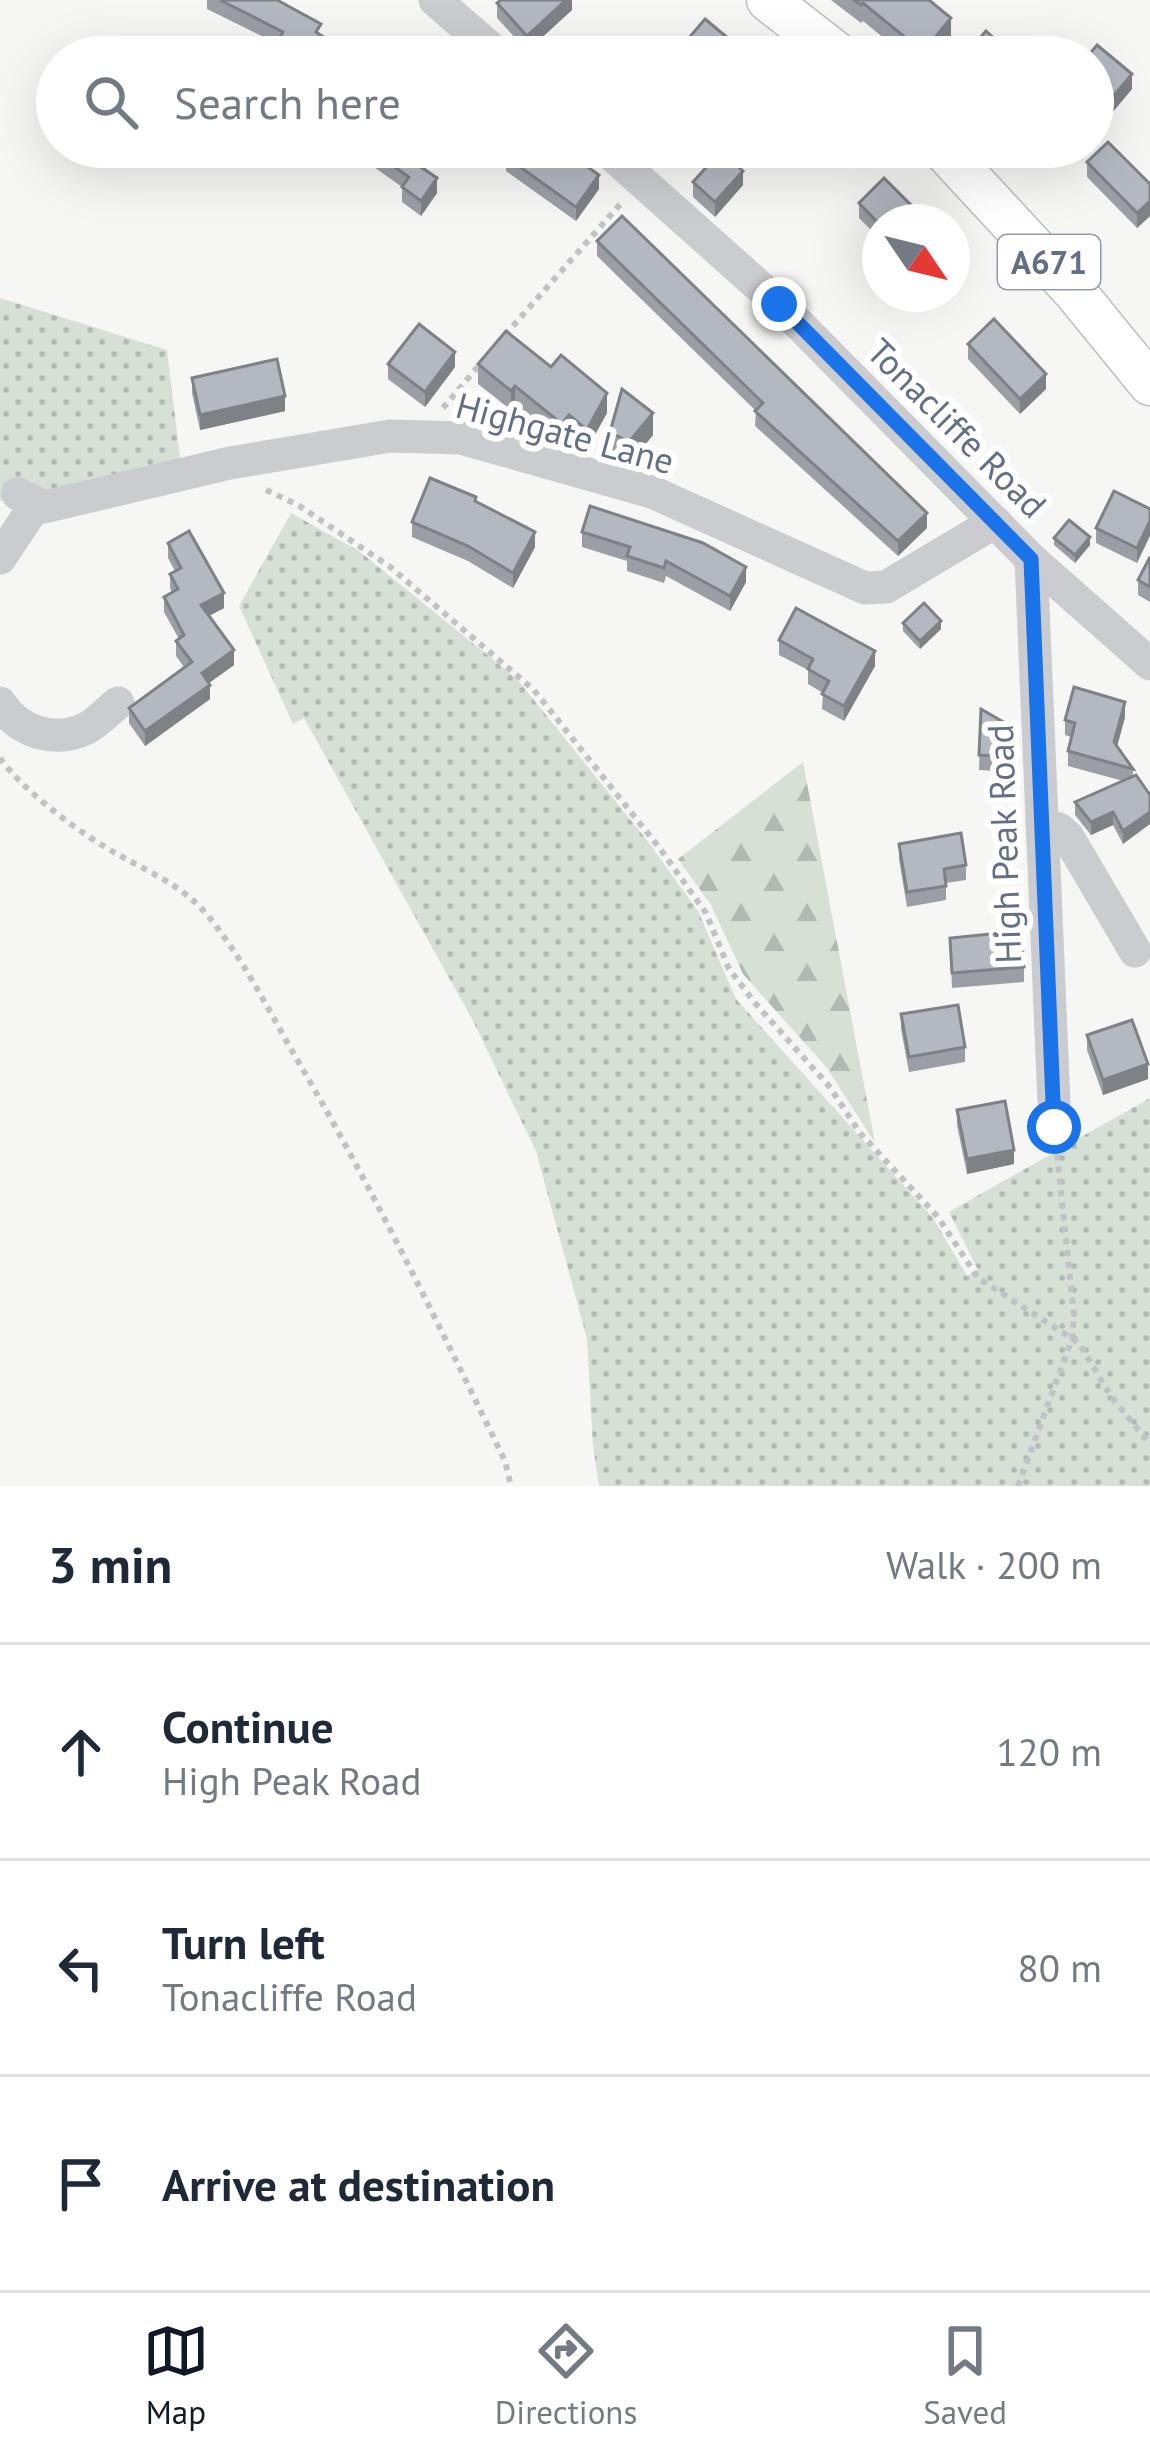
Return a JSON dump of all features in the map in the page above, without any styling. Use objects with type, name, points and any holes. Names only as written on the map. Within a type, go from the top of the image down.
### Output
[{"type":"main road","points":[[768,0],[814,36]]},
{"type":"main road","name":"A671","points":[[960,168],[1075,292],[1150,384]]},
{"type":"street","points":[[435,0],[477,36]]},
{"type":"street","name":"Tonacliffe Road","points":[[627,168],[779,304],[1031,559],[1150,664]]},
{"type":"street","name":"Highgate Lane","points":[[23,508],[390,436],[461,437],[652,492],[865,588],[886,587],[995,522]]},
{"type":"street","points":[[0,558],[23,508]]},
{"type":"street","name":"High Peak Road","points":[[1031,559],[1054,1127]]},
{"type":"street","points":[[0,704],[30,732],[56,736],[86,728],[118,704]]},
{"type":"street","points":[[1042,824],[1068,838],[1135,951]]},
{"type":"path","points":[[418,437],[641,180]]},
{"type":"path","points":[[230,464],[242,477],[298,506],[389,566],[534,690],[662,850],[706,913],[729,969],[755,1004],[829,1086],[860,1133],[938,1217],[978,1278],[1079,1343],[1110,1395],[1150,1444]]},
{"type":"path","points":[[0,758],[70,822],[115,853],[171,882],[206,913],[242,964],[335,1126],[506,1461],[511,1486]]},
{"type":"path","points":[[1018,1486],[1072,1339],[1074,1315],[1054,1127]]},
{"type":"green space","points":[[0,298],[167,350],[181,466],[0,501]]},
{"type":"green space","points":[[291,513],[359,551],[517,679],[698,911],[736,999],[933,1218],[967,1276],[978,1270],[949,1212],[1150,1098],[1150,1486],[599,1486],[587,1339],[536,1151],[472,1019],[304,718],[293,724],[239,606]]},
{"type":"green space","points":[[803,762],[875,1143],[827,1068],[743,974],[711,905],[678,859]]},
{"type":"building","points":[[220,0],[277,0],[321,24],[316,32],[322,36],[280,36],[283,32]]},
{"type":"building","points":[[566,0],[527,36],[497,3]]},
{"type":"building","points":[[854,0],[929,0],[951,18],[936,36],[903,36]]},
{"type":"building","points":[[705,19],[726,36],[691,36]]},
{"type":"building","points":[[1114,59],[1132,74],[1114,95]]},
{"type":"building","points":[[1114,148],[1150,184],[1150,201],[1137,213],[1093,168],[1114,168]]},
{"type":"building","points":[[396,168],[422,168],[437,178],[421,201],[402,187],[409,177]]},
{"type":"building","points":[[521,168],[589,168],[599,175],[576,207]]},
{"type":"building","points":[[706,168],[743,171],[715,202],[693,182]]},
{"type":"building","points":[[884,178],[910,204],[862,206],[859,203]]},
{"type":"building","points":[[622,216],[927,513],[898,541],[755,411],[763,403],[597,241]]},
{"type":"building","points":[[994,319],[1046,374],[1020,399],[968,344]]},
{"type":"building","points":[[419,324],[455,352],[425,392],[388,364]]},
{"type":"building","points":[[506,331],[551,367],[561,355],[607,393],[587,430],[569,415],[562,424],[515,386],[511,391],[478,364]]},
{"type":"building","points":[[277,359],[285,396],[200,415],[192,378]]},
{"type":"building","points":[[622,389],[653,413],[629,442],[610,432]]},
{"type":"building","points":[[430,478],[476,497],[475,501],[535,532],[513,573],[468,546],[412,522]]},
{"type":"building","points":[[1114,491],[1150,509],[1150,521],[1137,548],[1096,528]]},
{"type":"building","points":[[590,506],[703,543],[746,567],[730,596],[666,561],[664,568],[627,556],[630,547],[582,532]]},
{"type":"building","points":[[1069,520],[1090,537],[1075,555],[1054,538]]},
{"type":"building","points":[[189,531],[224,593],[201,605],[234,650],[202,673],[210,685],[145,731],[129,708],[192,662],[176,641],[184,635],[164,597],[178,589],[170,574],[181,568],[168,543]]},
{"type":"building","points":[[1150,557],[1150,587],[1138,580]]},
{"type":"building","points":[[924,603],[941,621],[920,641],[903,623]]},
{"type":"building","points":[[796,608],[875,651],[844,706],[822,694],[829,681],[808,669],[813,659],[779,640]]},
{"type":"building","points":[[1074,687],[1125,702],[1114,742],[1133,769],[1068,751],[1075,723],[1065,720]]},
{"type":"building","points":[[981,709],[1017,730],[1016,757],[979,755]]},
{"type":"building","points":[[1136,775],[1150,795],[1150,812],[1123,831],[1113,812],[1091,822],[1075,802]]},
{"type":"building","points":[[961,833],[966,865],[944,869],[946,886],[907,892],[899,844]]},
{"type":"building","points":[[1021,931],[1024,967],[952,973],[950,938]]},
{"type":"building","points":[[958,1005],[965,1047],[909,1057],[901,1014]]},
{"type":"building","points":[[1132,1020],[1148,1064],[1103,1080],[1087,1035]]},
{"type":"building","points":[[1005,1101],[1014,1150],[967,1159],[957,1110]]},
{"type":"route","points":[[779,304],[1031,559],[1054,1127]]}]
